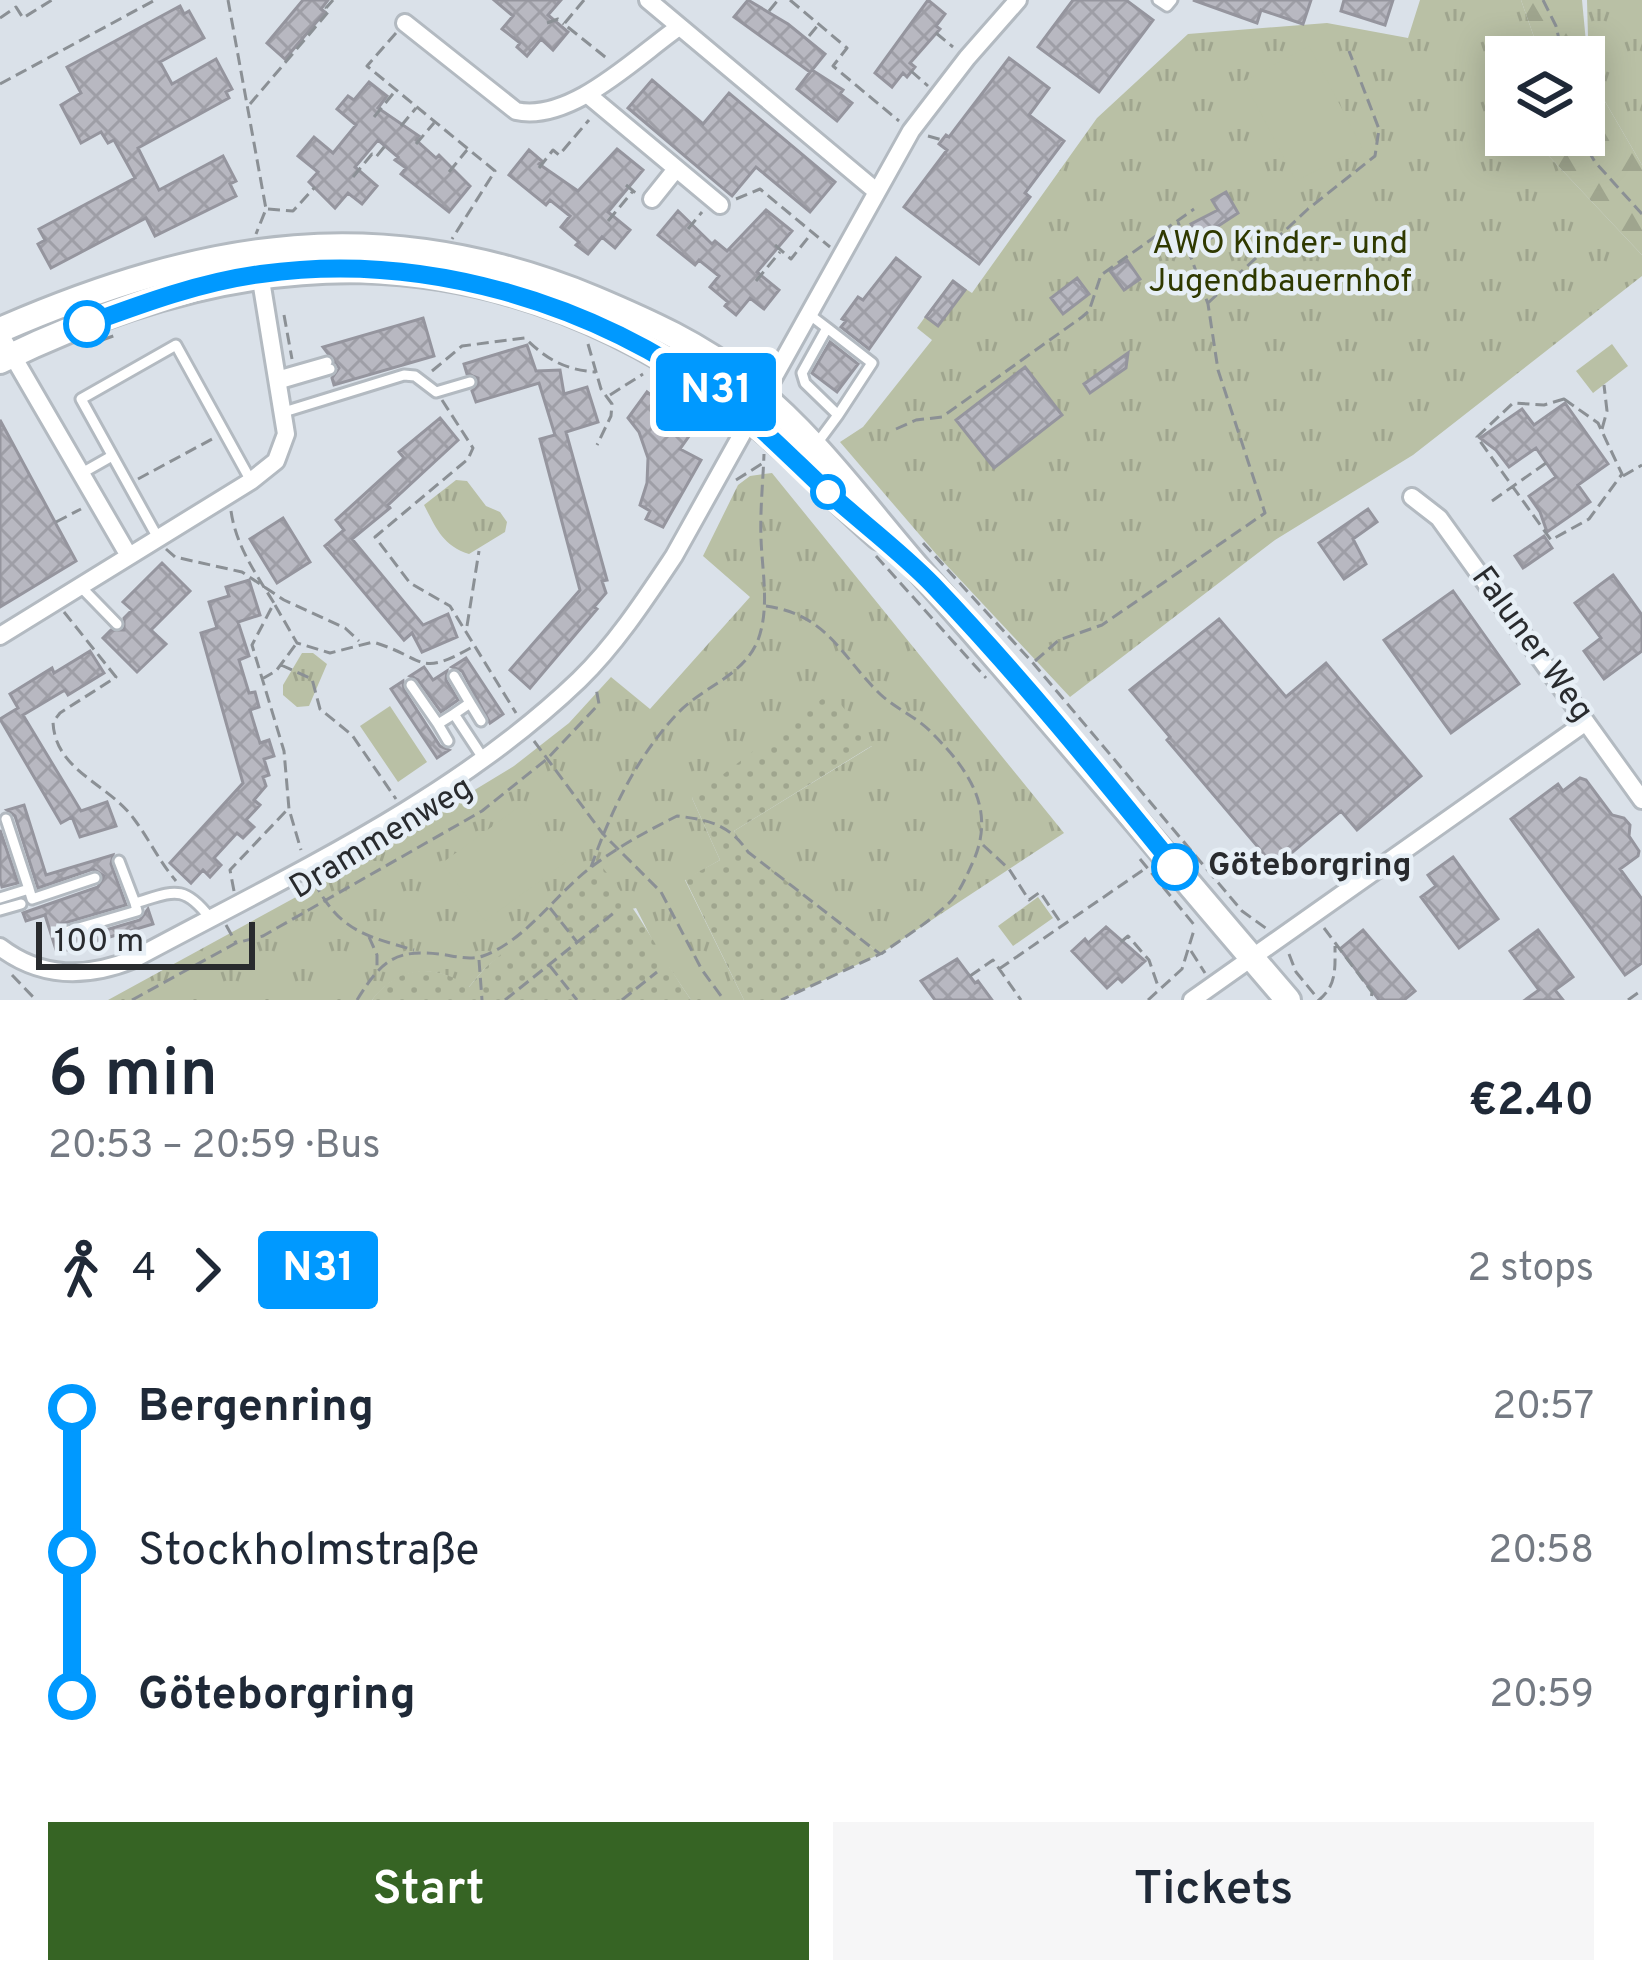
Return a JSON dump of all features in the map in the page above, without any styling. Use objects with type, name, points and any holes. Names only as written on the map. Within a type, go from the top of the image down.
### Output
[{"type":"main road","points":[[3,345],[159,270],[264,242],[370,245],[463,256],[528,273],[675,336],[725,366],[815,446],[1252,959],[1292,983]]},
{"type":"main road","points":[[3,345],[172,294],[260,274],[338,269],[465,281],[621,336],[711,389],[930,582]]},
{"type":"street","points":[[648,0],[876,191]]},
{"type":"street","points":[[2,949],[28,965],[53,972],[97,971],[134,959],[403,810],[483,758],[592,666],[654,586],[716,483],[911,131],[1018,0]]},
{"type":"street","points":[[405,23],[516,111],[535,115],[594,100],[620,69],[679,27]]},
{"type":"street","points":[[594,100],[716,202]]},
{"type":"street","points":[[652,199],[676,169]]},
{"type":"street","points":[[0,636],[276,461],[286,434],[284,377],[260,274]]},
{"type":"street","points":[[3,345],[129,556]]},
{"type":"street","name":"Faluner Weg","points":[[1412,497],[1438,518],[1642,800]]},
{"type":"street","points":[[1192,1000],[1586,722]]},
{"type":"lane","points":[[1158,0],[1167,7],[1172,0]]},
{"type":"lane","points":[[810,314],[872,364],[815,446]]},
{"type":"lane","points":[[827,328],[802,373],[805,383],[838,416]]},
{"type":"lane","points":[[158,538],[81,399],[176,345],[251,481]]},
{"type":"lane","points":[[284,377],[329,365],[284,377]]},
{"type":"lane","points":[[284,412],[404,375],[442,392],[470,382]]},
{"type":"lane","points":[[82,473],[112,456]]},
{"type":"lane","points":[[80,585],[117,624]]},
{"type":"lane","points":[[454,676],[481,721]]},
{"type":"lane","points":[[411,685],[448,742]]},
{"type":"lane","points":[[438,724],[470,703]]},
{"type":"lane","points":[[454,714],[483,758]]},
{"type":"lane","points":[[7,819],[32,899],[94,878]]},
{"type":"lane","points":[[65,932],[137,911],[119,861]]},
{"type":"lane","points":[[0,898],[29,889]]},
{"type":"lane","points":[[135,903],[177,891],[195,898],[210,918]]},
{"type":"lane","points":[[0,910],[21,904]]},
{"type":"path","points":[[0,18],[16,8],[23,19],[52,0]]},
{"type":"path","points":[[0,84],[155,0]]},
{"type":"path","points":[[228,0],[266,209],[264,242]]},
{"type":"path","points":[[247,107],[329,11],[326,8],[333,0]]},
{"type":"path","points":[[769,10],[778,0]]},
{"type":"path","points":[[790,0],[848,49],[833,66],[911,131]]},
{"type":"path","points":[[1544,0],[1558,36]]},
{"type":"path","points":[[565,24],[581,2]]},
{"type":"path","points":[[547,23],[558,19],[620,69]]},
{"type":"path","points":[[405,23],[367,66],[495,171],[450,242],[462,244]]},
{"type":"path","points":[[809,36],[819,24]]},
{"type":"path","points":[[936,33],[967,58]]},
{"type":"path","points":[[1208,304],[1308,209],[1375,155],[1379,129],[1349,51]]},
{"type":"path","points":[[911,71],[939,94]]},
{"type":"path","points":[[838,86],[845,76]]},
{"type":"path","points":[[374,117],[396,90]]},
{"type":"path","points":[[539,168],[554,150],[559,155],[594,100]]},
{"type":"path","points":[[401,126],[417,107]]},
{"type":"path","points":[[416,144],[435,121]]},
{"type":"path","points":[[353,177],[385,146]]},
{"type":"path","points":[[449,172],[468,148]]},
{"type":"path","points":[[1591,156],[1642,214]]},
{"type":"path","points":[[266,209],[293,211],[315,187]]},
{"type":"path","points":[[688,229],[716,202],[760,189],[841,256]]},
{"type":"path","points":[[608,221],[633,191]]},
{"type":"path","points":[[896,429],[916,420],[942,417],[1082,317],[1089,311],[1101,275],[1195,209]]},
{"type":"path","points":[[1033,663],[1059,640],[1102,625],[1264,513],[1218,370],[1208,304],[1178,221]]},
{"type":"path","points":[[775,245],[791,259],[812,232]]},
{"type":"path","points":[[756,280],[781,250]]},
{"type":"path","points":[[282,307],[284,377]]},
{"type":"path","points":[[73,350],[126,331]]},
{"type":"path","points":[[585,331],[601,388],[609,395],[611,416],[597,445]]},
{"type":"path","points":[[423,382],[462,346],[525,338],[544,357],[574,370],[596,372]]},
{"type":"path","points":[[609,395],[652,368]]},
{"type":"path","points":[[1601,430],[1607,412],[1604,385]]},
{"type":"path","points":[[442,392],[443,405],[473,448],[468,459],[375,537],[410,583],[450,606],[547,759],[603,834],[661,892],[724,1000]]},
{"type":"path","points":[[1621,477],[1598,423],[1564,399],[1506,406],[1477,437],[1551,540],[1589,519],[1621,477],[1642,464]]},
{"type":"path","points":[[128,484],[224,433]]},
{"type":"path","points":[[590,868],[621,792],[651,743],[693,699],[736,672],[760,635],[765,606],[764,451],[775,461]]},
{"type":"path","points":[[716,483],[735,480],[764,462]]},
{"type":"path","points":[[1492,501],[1546,463]]},
{"type":"path","points":[[228,495],[234,531],[297,643],[330,653],[360,643],[383,645],[408,659],[431,664],[442,664],[476,645]]},
{"type":"path","points":[[56,522],[97,500]]},
{"type":"path","points":[[158,538],[175,557],[242,572],[303,610],[345,628],[360,643]]},
{"type":"path","points":[[921,540],[1033,663],[1242,910],[1268,930]]},
{"type":"path","points":[[466,629],[479,551]]},
{"type":"path","points":[[871,551],[998,691]]},
{"type":"path","points":[[56,602],[116,677],[53,722],[60,754],[132,815],[159,861],[186,893]]},
{"type":"path","points":[[274,603],[252,645],[284,751],[289,809],[306,866],[325,903],[346,925],[416,951],[479,958],[548,907],[590,868],[676,816],[734,831],[748,852],[880,954]]},
{"type":"path","points":[[765,606],[794,610],[829,633],[889,702],[930,730],[974,788],[984,819],[981,844],[952,901],[880,954],[781,1000]]},
{"type":"path","points":[[262,679],[281,665],[297,643]]},
{"type":"path","points":[[281,665],[312,680],[320,709],[352,735],[403,810]]},
{"type":"path","name":"Drammenweg","points":[[132,1000],[325,903],[482,811],[547,759],[599,704],[592,666]]},
{"type":"path","points":[[236,904],[230,870],[289,809]]},
{"type":"path","points":[[981,844],[1009,869],[1029,900],[1040,892],[1063,925]]},
{"type":"path","points":[[1136,853],[1196,927]]},
{"type":"path","points":[[999,969],[1148,868]]},
{"type":"path","points":[[548,907],[577,942]]},
{"type":"path","points":[[505,1000],[615,912]]},
{"type":"path","points":[[1314,914],[1361,975],[1372,992],[1371,1000]]},
{"type":"path","points":[[1148,1000],[1182,969],[1202,922]]},
{"type":"path","points":[[1120,942],[1128,936],[1149,960],[1160,991]]},
{"type":"path","points":[[369,937],[377,970]]},
{"type":"path","points":[[1288,953],[1292,983],[1319,1000],[1334,978],[1335,946]]},
{"type":"path","points":[[1189,948],[1202,968]]},
{"type":"path","points":[[2,949],[4,966],[36,1000]]},
{"type":"path","points":[[357,1000],[377,970],[401,954],[416,951]]},
{"type":"path","points":[[479,958],[482,1000]]},
{"type":"path","points":[[970,976],[993,960],[1022,1000]]},
{"type":"path","points":[[549,965],[578,1000]]},
{"type":"path","points":[[622,1000],[657,972]]},
{"type":"path","points":[[1628,1000],[1642,989]]},
{"type":"green space","name":"AWO Kinder- und Jugendbauernhof","points":[[1420,0],[1521,0],[1534,36],[1485,36],[1485,156],[1549,156],[1642,255],[1642,276],[1413,455],[1275,540],[1070,697],[937,555],[840,442],[863,427],[932,340],[917,328],[952,280],[972,293],[1097,118],[1188,34],[1327,23],[1408,38]]},
{"type":"green space","points":[[1521,0],[1582,0],[1585,36],[1534,36]]},
{"type":"green space","points":[[1587,0],[1642,0],[1642,165],[1605,101],[1605,36],[1588,36]]},
{"type":"green space","points":[[1309,46],[1362,147],[1296,181],[1244,81]]},
{"type":"green space","points":[[1605,101],[1642,165],[1642,255],[1549,156],[1605,156]]},
{"type":"green space","points":[[1612,344],[1628,366],[1593,393],[1576,371]]},
{"type":"green space","points":[[772,473],[1064,833],[880,954],[748,852],[734,831],[872,746],[692,798],[720,860],[685,880],[744,1000],[691,1000],[636,908],[532,932],[485,968],[468,988],[443,974],[417,972],[393,981],[372,1000],[108,1000],[318,885],[514,766],[569,723],[611,677],[650,709],[750,597],[703,556],[738,485],[750,476]]},
{"type":"green space","points":[[456,480],[467,481],[486,506],[500,512],[507,522],[505,532],[469,554],[446,541],[424,505]]},
{"type":"green space","points":[[302,653],[313,653],[327,664],[309,706],[297,707],[283,695],[283,685]]},
{"type":"green space","points":[[831,692],[873,745],[734,831],[749,852],[880,954],[781,1000],[744,1000],[685,879],[720,860],[692,798]]},
{"type":"green space","points":[[390,706],[427,762],[398,782],[360,726]]},
{"type":"green space","points":[[523,804],[566,862],[485,921],[442,863]]},
{"type":"green space","points":[[603,868],[691,1000],[372,1000],[393,980],[418,971],[443,974],[469,987]]},
{"type":"green space","points":[[1038,897],[1053,918],[1013,946],[998,926]]},
{"type":"building","points":[[303,0],[328,0],[321,9],[325,12],[285,59],[267,43]]},
{"type":"building","points":[[494,0],[561,0],[548,15],[568,32],[553,50],[541,39],[527,56],[517,47],[520,43],[502,29],[513,16]]},
{"type":"building","points":[[748,0],[825,54],[812,70],[843,90],[840,94],[852,103],[837,121],[797,89],[810,72],[734,17]]},
{"type":"building","points":[[928,0],[945,14],[936,26],[940,29],[910,63],[915,67],[907,77],[903,73],[892,87],[875,73]]},
{"type":"building","points":[[1073,0],[1126,0],[1153,20],[1099,92],[1038,47]]},
{"type":"building","points":[[1193,0],[1311,0],[1303,24],[1261,10],[1257,23]]},
{"type":"building","points":[[1344,0],[1393,0],[1385,25],[1341,11]]},
{"type":"building","points":[[180,6],[184,14],[189,11],[204,38],[160,62],[172,84],[216,59],[232,89],[226,92],[229,98],[138,148],[159,190],[223,156],[236,181],[230,184],[236,196],[155,236],[146,218],[51,268],[38,244],[45,240],[39,229],[135,178],[114,140],[108,143],[101,132],[81,143],[61,105],[81,93],[67,67]]},
{"type":"building","points":[[1009,58],[1049,88],[1029,115],[1064,141],[1025,193],[1030,197],[979,264],[904,207],[947,150],[939,144]]},
{"type":"building","points":[[652,80],[703,124],[729,93],[835,182],[810,212],[756,167],[732,196],[628,108]]},
{"type":"building","points":[[369,82],[387,96],[378,108],[419,136],[416,140],[470,186],[449,212],[401,174],[406,168],[378,140],[355,167],[377,186],[362,204],[348,193],[335,208],[309,182],[318,172],[298,156],[314,137],[333,153],[356,125],[337,109],[348,96],[354,100]]},
{"type":"building","points":[[617,149],[643,170],[608,212],[630,230],[615,248],[602,237],[588,254],[561,227],[570,216],[550,200],[546,205],[509,175],[529,150],[542,161],[539,164],[578,191]]},
{"type":"building","points":[[1226,192],[1238,213],[1201,243],[1191,224],[1218,210],[1212,200]]},
{"type":"building","points":[[766,210],[792,231],[757,272],[779,290],[764,309],[750,298],[736,315],[710,287],[719,276],[699,260],[695,265],[658,235],[678,211],[712,244],[715,241],[727,251]]},
{"type":"building","points":[[896,258],[920,277],[869,349],[841,327],[846,321],[842,319]]},
{"type":"building","points":[[1127,260],[1140,279],[1124,290],[1110,271]]},
{"type":"building","points":[[1077,278],[1089,294],[1063,314],[1051,298]]},
{"type":"building","points":[[953,281],[965,290],[938,326],[926,317]]},
{"type":"building","points":[[423,318],[434,356],[334,385],[332,378],[339,368],[323,347]]},
{"type":"building","points":[[830,342],[858,364],[837,392],[812,373]]},
{"type":"building","points":[[527,345],[536,371],[560,370],[564,394],[587,387],[598,422],[566,432],[607,580],[602,581],[606,593],[597,609],[530,688],[510,670],[580,590],[540,439],[555,435],[539,383],[476,402],[472,391],[478,378],[467,374],[464,364]]},
{"type":"building","points":[[1128,353],[1126,368],[1090,393],[1084,384]]},
{"type":"building","points":[[1025,367],[1062,415],[994,468],[956,420]]},
{"type":"building","points":[[647,392],[694,429],[680,449],[701,460],[663,527],[646,519],[650,511],[640,505],[648,458],[628,418]]},
{"type":"building","points":[[1565,403],[1608,464],[1578,485],[1590,502],[1547,532],[1529,496],[1556,477],[1536,448],[1509,467],[1480,438],[1522,409],[1534,425]]},
{"type":"building","points":[[440,418],[458,440],[352,539],[423,625],[448,614],[457,637],[422,652],[412,633],[404,640],[325,546],[344,530],[336,520],[404,458],[399,452]]},
{"type":"building","points":[[0,420],[76,561],[0,607]]},
{"type":"building","points":[[1368,509],[1377,522],[1353,539],[1366,564],[1344,579],[1319,543]]},
{"type":"building","points":[[283,518],[310,562],[277,583],[250,539]]},
{"type":"building","points":[[1544,536],[1552,548],[1523,568],[1515,556]]},
{"type":"building","points":[[162,563],[190,591],[151,630],[166,644],[137,672],[103,638],[111,630],[124,630],[124,618],[132,610],[123,602]]},
{"type":"building","points":[[1613,575],[1642,615],[1642,651],[1604,679],[1584,651],[1601,638],[1575,603]]},
{"type":"building","points":[[249,580],[260,615],[238,622],[249,656],[239,660],[249,693],[255,692],[259,707],[250,710],[260,743],[269,740],[274,756],[264,759],[269,775],[263,777],[266,786],[254,800],[260,805],[246,820],[254,827],[243,838],[237,833],[214,858],[221,865],[210,877],[203,870],[191,883],[170,863],[243,783],[201,633],[217,628],[209,602],[229,596],[226,587]]},
{"type":"building","points":[[1453,591],[1519,684],[1451,733],[1384,640]]},
{"type":"building","points":[[1219,619],[1286,697],[1326,663],[1421,776],[1357,830],[1341,811],[1275,867],[1130,690]]},
{"type":"building","points":[[90,651],[104,673],[23,715],[81,811],[107,802],[116,826],[80,837],[72,817],[61,823],[0,719],[18,708],[10,694]]},
{"type":"building","points":[[466,658],[503,714],[490,723],[462,671],[452,667]]},
{"type":"building","points":[[424,667],[433,680],[447,671],[446,680],[458,700],[441,712],[410,676]]},
{"type":"building","points":[[403,681],[440,746],[449,750],[437,758],[391,689]]},
{"type":"building","points":[[1580,778],[1612,815],[1630,825],[1629,836],[1639,851],[1620,869],[1642,899],[1642,963],[1625,975],[1511,819],[1558,784],[1563,791]]},
{"type":"building","points":[[24,805],[46,875],[113,855],[111,864],[126,905],[61,924],[56,931],[60,939],[68,941],[140,920],[148,909],[153,924],[57,953],[45,915],[26,921],[23,913],[98,887],[104,876],[93,869],[38,888],[15,816],[7,810]]},
{"type":"building","points":[[0,830],[18,883],[2,887],[0,879]]},
{"type":"building","points":[[1453,857],[1498,919],[1459,948],[1421,897],[1436,886],[1428,875]]},
{"type":"building","points":[[1106,927],[1145,961],[1122,982],[1118,978],[1107,988],[1072,951]]},
{"type":"building","points":[[1363,930],[1415,991],[1404,1000],[1379,1000],[1340,949]]},
{"type":"building","points":[[1538,930],[1573,977],[1555,990],[1563,1000],[1525,1000],[1539,990],[1510,951]]},
{"type":"building","points":[[957,959],[992,1000],[935,1000],[921,981]]},
{"type":"bus line","name":"N31","points":[[87,324],[217,282],[276,272],[338,269],[465,281],[582,317],[621,336],[732,404],[930,582],[1117,794],[1175,867]]},
{"type":"place","name":"Göteborgring","points":[[1175,867]]}]
